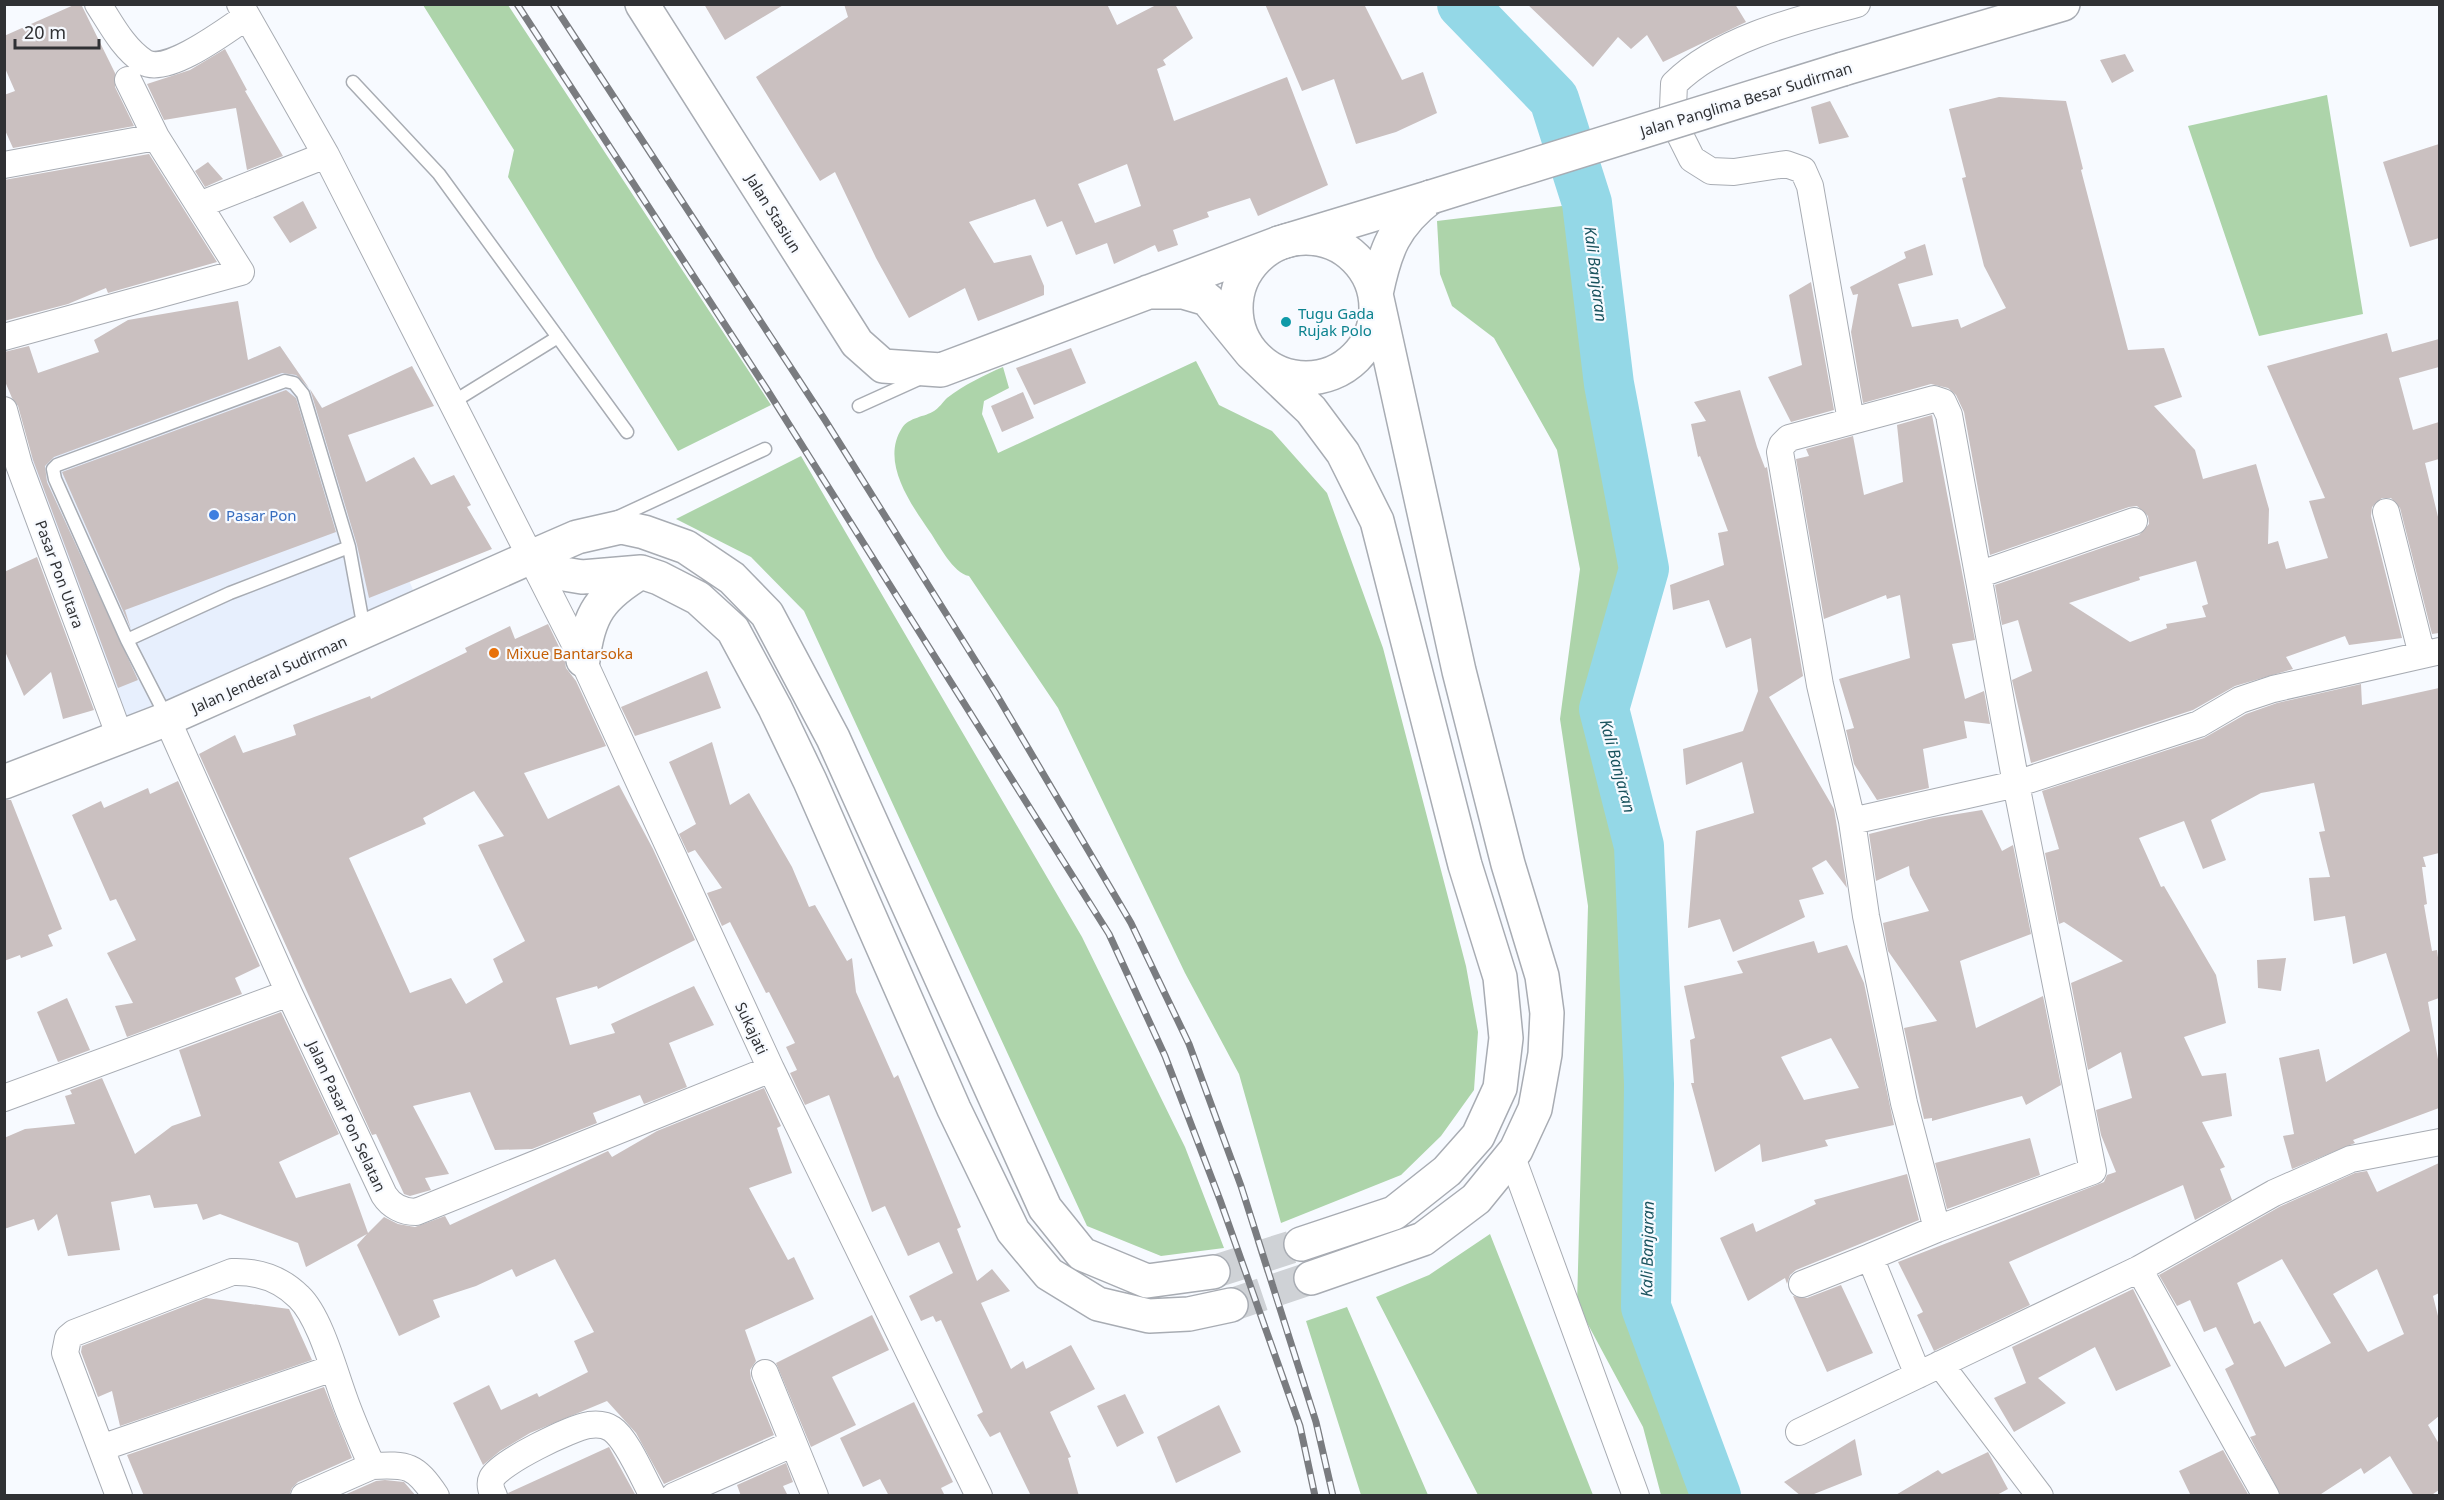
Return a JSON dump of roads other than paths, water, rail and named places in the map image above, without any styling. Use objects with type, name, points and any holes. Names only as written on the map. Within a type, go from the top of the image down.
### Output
[{"type":"main road","name":"Jalan Stasiun","points":[[642,4],[857,343],[883,366],[941,370],[1148,292],[1216,269],[1279,243]]},
{"type":"main road","name":"Jalan Panglima Besar Sudirman","points":[[1431,197],[1843,69],[2063,4]]},
{"type":"main road","points":[[1301,1244],[1394,1213],[1448,1171],[1478,1136],[1500,1088],[1506,1038],[1500,977],[1466,866],[1377,521],[1337,444],[1311,410],[1251,353],[1241,337],[1236,319],[1236,300],[1241,282],[1250,266],[1263,252],[1279,243],[1431,197]]},
{"type":"main road","points":[[1251,353],[1269,368],[1291,377],[1314,378],[1336,372],[1356,358],[1370,339],[1377,317],[1376,294],[1383,259],[1395,234],[1410,213],[1431,197]]},
{"type":"main road","points":[[1279,243],[1299,238],[1320,239],[1339,245],[1356,258],[1369,274],[1376,294],[1459,671],[1508,864],[1542,976],[1547,1013],[1545,1054],[1535,1109],[1512,1157],[1476,1198],[1423,1239],[1311,1278]]},
{"type":"main road","name":"Jalan Stasiun","points":[[1148,292],[1183,292],[1207,299],[1251,353]]},
{"type":"main road","name":"Jalan Jenderal Sudirman","points":[[4,782],[167,719],[577,537],[621,527],[686,547],[732,578],[767,614],[832,738],[1045,1208],[1082,1254],[1147,1281],[1213,1272]]},
{"type":"main road","points":[[531,557],[558,573],[582,577],[641,572],[659,578],[698,598],[733,630],[776,708],[954,1109],[1013,1231],[1049,1274],[1098,1304],[1149,1316],[1189,1314],[1231,1305]]},
{"type":"main road","points":[[583,660],[586,632],[599,604],[617,586],[641,572]]},
{"type":"street","points":[[98,4],[122,41],[146,63],[154,65],[173,61],[199,48],[243,11]]},
{"type":"street","points":[[1851,421],[1810,186],[1803,170],[1786,164],[1734,172],[1711,171],[1692,159],[1680,135],[1673,108],[1674,84],[1691,67],[1711,54],[1803,11],[1857,4]]},
{"type":"street","name":"Sukajati","points":[[243,11],[326,155],[583,660],[771,1069],[979,1496]]},
{"type":"street","points":[[4,337],[242,272],[156,137],[129,80]]},
{"type":"street","points":[[4,165],[156,137]]},
{"type":"street","points":[[199,205],[326,155]]},
{"type":"street","points":[[1802,1284],[1937,1229],[2093,1172],[2016,784],[1949,414],[1943,402],[1934,399],[1789,438],[1782,445],[1780,452],[1820,685],[1852,821],[1866,916],[1904,1103],[1937,1229]]},
{"type":"street","name":"Pasar Pon Utara","points":[[4,410],[19,465],[120,737]]},
{"type":"street","points":[[1852,821],[2016,784],[2199,724],[2240,700],[2262,693],[2431,653],[2386,512]]},
{"type":"street","points":[[1978,575],[2134,521]]},
{"type":"street","name":"Jalan Pasar Pon Selatan","points":[[167,719],[289,993],[388,1202],[409,1212],[416,1212],[771,1069]]},
{"type":"street","points":[[4,1098],[289,993]]},
{"type":"street","points":[[1799,1432],[2139,1269],[2274,1193],[2351,1159],[2439,1142]]},
{"type":"street","points":[[1512,1157],[1636,1496]]},
{"type":"street","points":[[1870,1257],[1918,1375]]},
{"type":"street","points":[[2139,1269],[2266,1496]]},
{"type":"street","points":[[119,1496],[65,1353],[68,1338],[232,1272],[261,1274],[279,1282],[301,1298],[321,1334],[372,1466]]},
{"type":"street","points":[[1940,1364],[2032,1493]]},
{"type":"street","points":[[101,1448],[333,1368]]},
{"type":"street","points":[[765,1374],[792,1444],[816,1496]]},
{"type":"street","points":[[494,1496],[490,1489],[491,1479],[497,1471],[516,1456],[587,1425],[604,1425],[618,1434],[654,1496]]},
{"type":"street","points":[[674,1496],[792,1444]]},
{"type":"street","points":[[304,1496],[372,1466],[410,1467],[422,1474],[436,1496]]},
{"type":"lane","points":[[353,82],[439,174],[627,432]]},
{"type":"lane","points":[[453,402],[558,337]]},
{"type":"lane","name":"Jalan Stasiun","points":[[859,406],[941,370]]},
{"type":"lane","points":[[167,719],[127,640],[55,478],[53,470],[57,465],[285,381],[294,383],[303,394],[349,547],[365,631]]},
{"type":"lane","points":[[577,537],[765,449]]},
{"type":"lane","points":[[127,640],[230,593],[349,547]]},
{"type":"waterway","name":"Kali Banjaran","points":[[1462,4],[1554,99],[1587,203],[1609,384],[1644,569],[1604,709],[1639,846],[1649,1084],[1646,1307],[1716,1496]]},
{"type":"tunnel","points":[[1213,1272],[1301,1244]]},
{"type":"tunnel","points":[[1231,1305],[1311,1278]]},
{"type":"railway","points":[[517,4],[766,388],[1109,934],[1165,1056],[1220,1200],[1300,1426],[1315,1496]]},
{"type":"railway","points":[[553,4],[825,420],[995,692],[1131,923],[1189,1044],[1241,1186],[1316,1422],[1333,1496]]},
{"type":"place","name":"Tugu Gada Rujak Polo","points":[[1286,322]]},
{"type":"place","name":"Pasar Pon","points":[[214,515]]},
{"type":"place","name":"Mixue Bantarsoka","points":[[494,653]]}]
